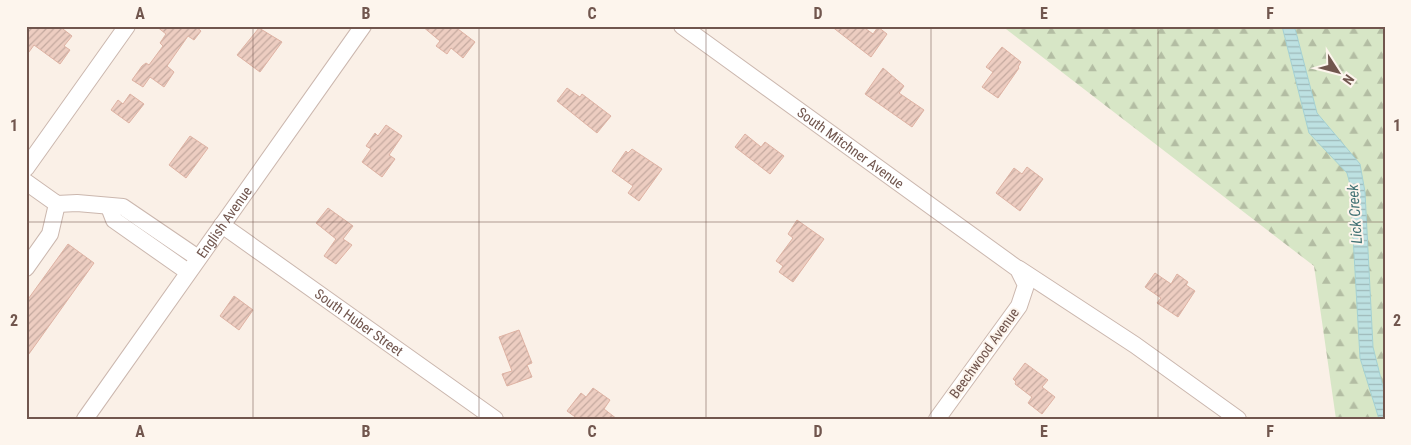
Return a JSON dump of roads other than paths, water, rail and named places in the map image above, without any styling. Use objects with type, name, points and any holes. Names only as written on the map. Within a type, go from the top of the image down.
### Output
[{"type":"street","name":"English Avenue","points":[[85,419],[363,26]]},
{"type":"street","name":"South Mitchner Avenue","points":[[682,26],[1018,268],[1135,346],[1238,419]]},
{"type":"street","points":[[26,168],[121,28]]},
{"type":"street","points":[[26,182],[57,204],[76,203],[124,207],[198,258]]},
{"type":"street","points":[[26,268],[50,234],[57,204]]},
{"type":"street","points":[[109,207],[114,220],[188,272]]},
{"type":"street","name":"South Huber Street","points":[[222,225],[415,364],[495,419]]},
{"type":"street","name":"South Mitchner Avenue","points":[[1018,268],[1026,285]]},
{"type":"street","name":"Beechwood Avenue","points":[[937,419],[1019,306],[1026,285]]},
{"type":"water","name":"Lick Creek","points":[[1282,26],[1294,26],[1317,113],[1360,164],[1365,192],[1373,347],[1385,395],[1385,419],[1379,419],[1360,358],[1350,184],[1347,173],[1309,133]]}]
